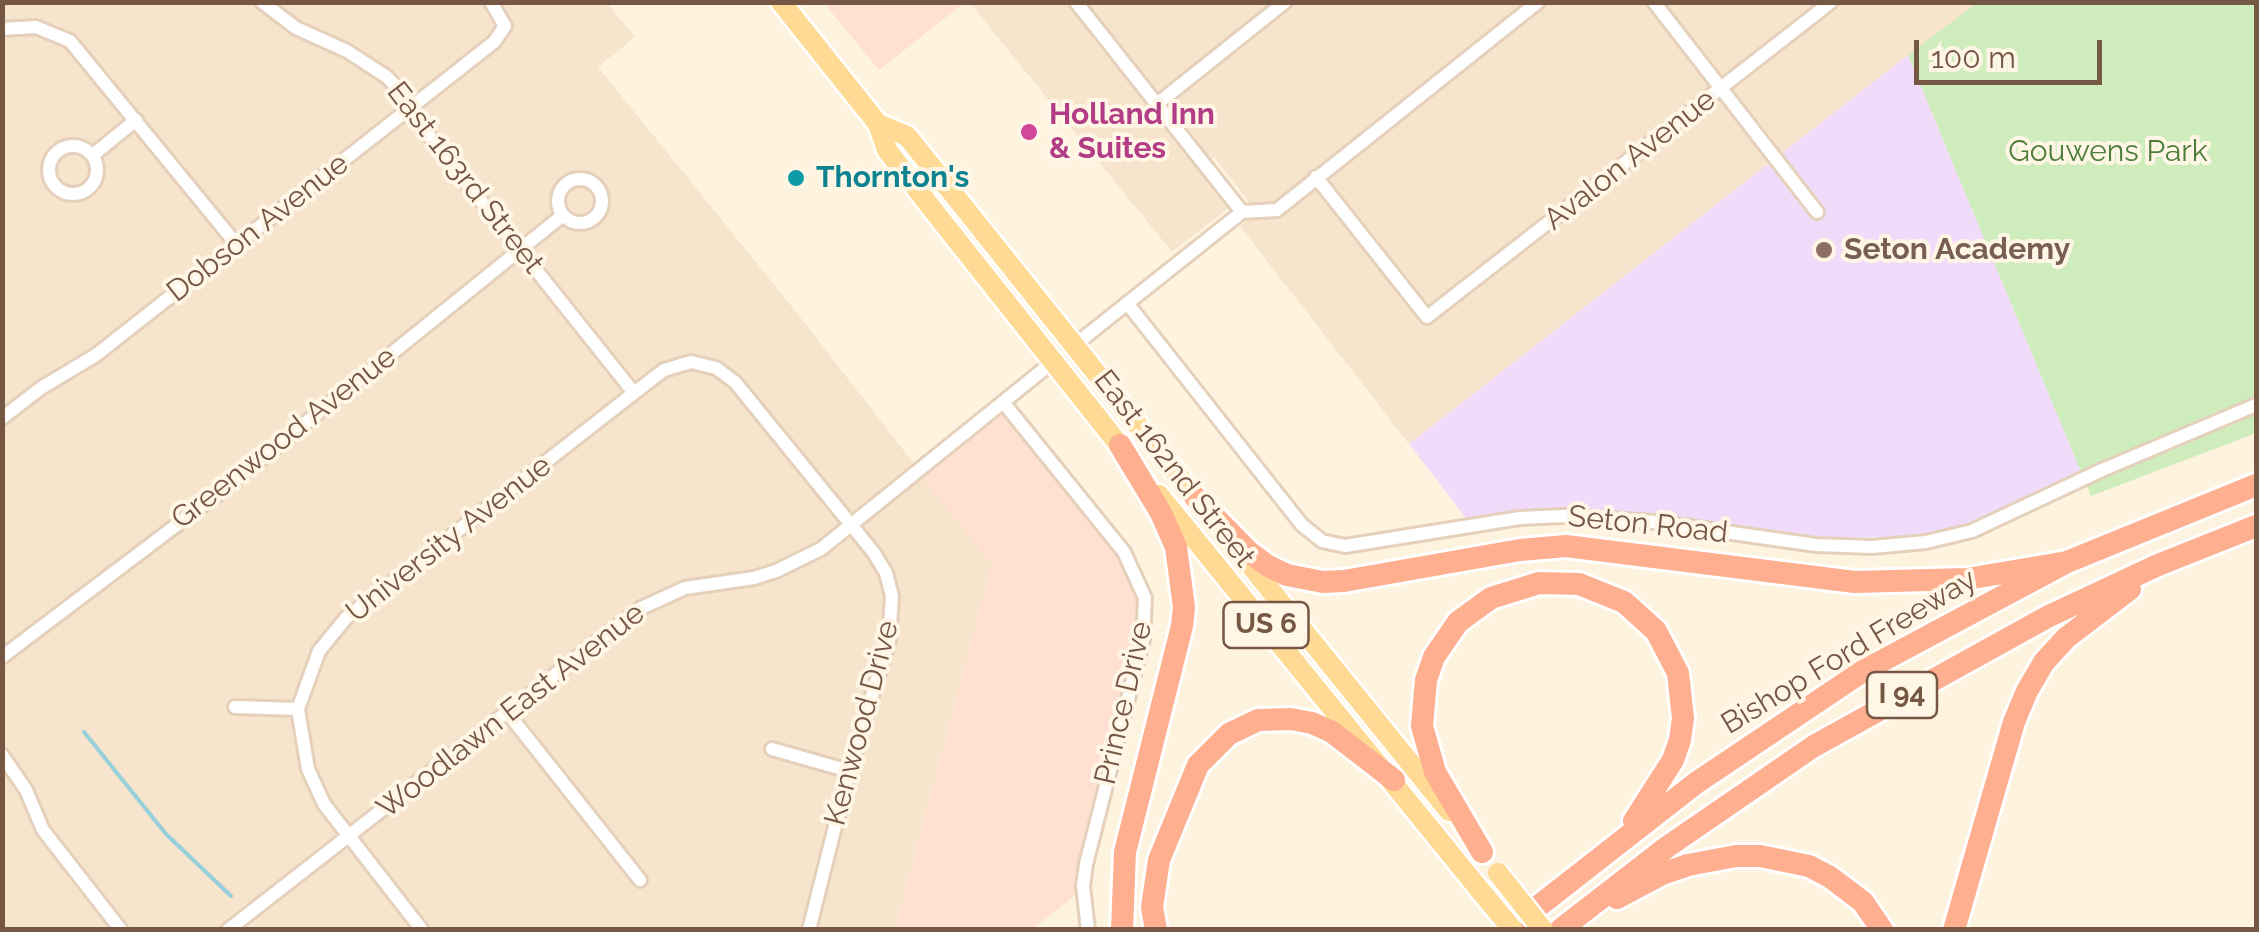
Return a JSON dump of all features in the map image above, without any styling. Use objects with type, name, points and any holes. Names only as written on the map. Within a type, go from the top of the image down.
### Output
[{"type":"highway","points":[[1120,445],[1162,513],[1176,546],[1184,608],[1125,852],[1122,930]]},
{"type":"highway","name":"Bishop Ford Freeway","points":[[1510,930],[1622,838],[1718,767],[1863,671],[2067,562],[2256,485]]},
{"type":"highway","points":[[1195,497],[1248,552],[1268,566],[1287,575],[1323,582],[1566,546],[1855,582],[1967,579],[2067,562]]},
{"type":"highway","name":"Bishop Ford Freeway","points":[[1568,923],[1667,847],[1814,746],[2032,624],[2256,526]]},
{"type":"highway","points":[[1954,930],[2014,722],[2027,691],[2044,662],[2066,638],[2158,566]]},
{"type":"highway","points":[[1482,852],[1434,772],[1422,726],[1426,680],[1434,656],[1458,622],[1491,598],[1539,582],[1579,584],[1624,602],[1656,632],[1678,673],[1684,718],[1680,740],[1664,775],[1622,838]]},
{"type":"highway","points":[[1156,930],[1153,888],[1159,860],[1198,765],[1228,734],[1258,720],[1312,722],[1332,732],[1394,780]]},
{"type":"highway","points":[[1568,923],[1662,874],[1736,856],[1760,856],[1809,866],[1830,876],[1863,902],[1882,930]]},
{"type":"main road","name":"East 162nd Street","points":[[781,2],[878,124],[887,150],[1510,930]]},
{"type":"main road","name":"East 162nd Street","points":[[878,124],[907,136],[1543,930]]},
{"type":"main road","points":[[1054,360],[1076,344]]},
{"type":"street","name":"East 163rd Street","points":[[262,2],[296,28],[367,62],[386,77],[422,128],[634,393]]},
{"type":"street","name":"Dobson Avenue","points":[[2,418],[96,355],[494,42],[506,26],[492,2]]},
{"type":"street","points":[[1076,2],[1242,212]]},
{"type":"street","points":[[1156,104],[1284,2]]},
{"type":"street","points":[[1076,344],[1242,212],[1276,210],[1538,2]]},
{"type":"street","points":[[1654,2],[1817,212]]},
{"type":"street","name":"Avalon Avenue","points":[[1316,177],[1427,317],[1832,2]]},
{"type":"street","points":[[2,29],[36,27],[70,41],[237,245]]},
{"type":"street","points":[[93,155],[136,120]]},
{"type":"street","name":"Greenwood Avenue","points":[[2,657],[219,493],[563,215]]},
{"type":"street","name":"Seton Road","points":[[1128,303],[1302,525],[1322,541],[1345,546],[1520,518],[1563,516],[1655,522],[1816,545],[1872,547],[1926,542],[1989,524],[2120,462],[2256,405]]},
{"type":"street","name":"Woodlawn East Avenue","points":[[228,930],[639,609],[686,588],[776,571],[821,549],[1054,360]]},
{"type":"street","name":"University Avenue","points":[[422,930],[324,804],[308,770],[298,708],[319,651],[346,618],[676,364],[703,364],[728,374],[852,525]]},
{"type":"street","name":"Prince Drive","points":[[1003,402],[1124,552],[1145,598],[1143,640],[1086,864],[1088,930]]},
{"type":"street","name":"Kenwood Drive","points":[[809,930],[892,614],[886,573],[852,525]]},
{"type":"street","points":[[235,707],[298,708]]},
{"type":"street","points":[[507,712],[640,880]]},
{"type":"street","points":[[772,749],[849,771]]},
{"type":"street","points":[[2,755],[26,790],[43,830],[121,930]]},
{"type":"shaded area","points":[[2,3],[607,3],[635,37],[598,67],[793,308],[992,564],[895,929],[3,929]]},
{"type":"shaded area","points":[[824,3],[964,3],[879,70]]},
{"type":"shaded area","points":[[970,3],[1977,3],[1409,444],[1240,226],[1249,219],[1247,199],[1214,157],[1201,167],[1227,202],[1227,209],[1172,252]]},
{"type":"shaded area","name":"Seton Academy","points":[[1908,55],[2081,472],[1969,523],[1911,537],[1812,538],[1632,513],[1580,510],[1541,509],[1466,518],[1409,444]]},
{"type":"shaded area","points":[[1000,410],[1121,560],[1139,599],[1136,650],[1080,858],[1077,894],[1032,929],[895,930],[992,564],[919,474]]},
{"type":"green space","name":"Gouwens Park","points":[[1977,3],[2256,3],[2256,433],[2091,496],[1908,55]]},
{"type":"waterway","points":[[84,732],[166,834],[231,896]]},
{"type":"place","name":"Holland Inn & Suites","points":[[1029,132]]},
{"type":"place","name":"Thornton's","points":[[796,178]]},
{"type":"place","name":"Seton Academy","points":[[1824,250]]}]
